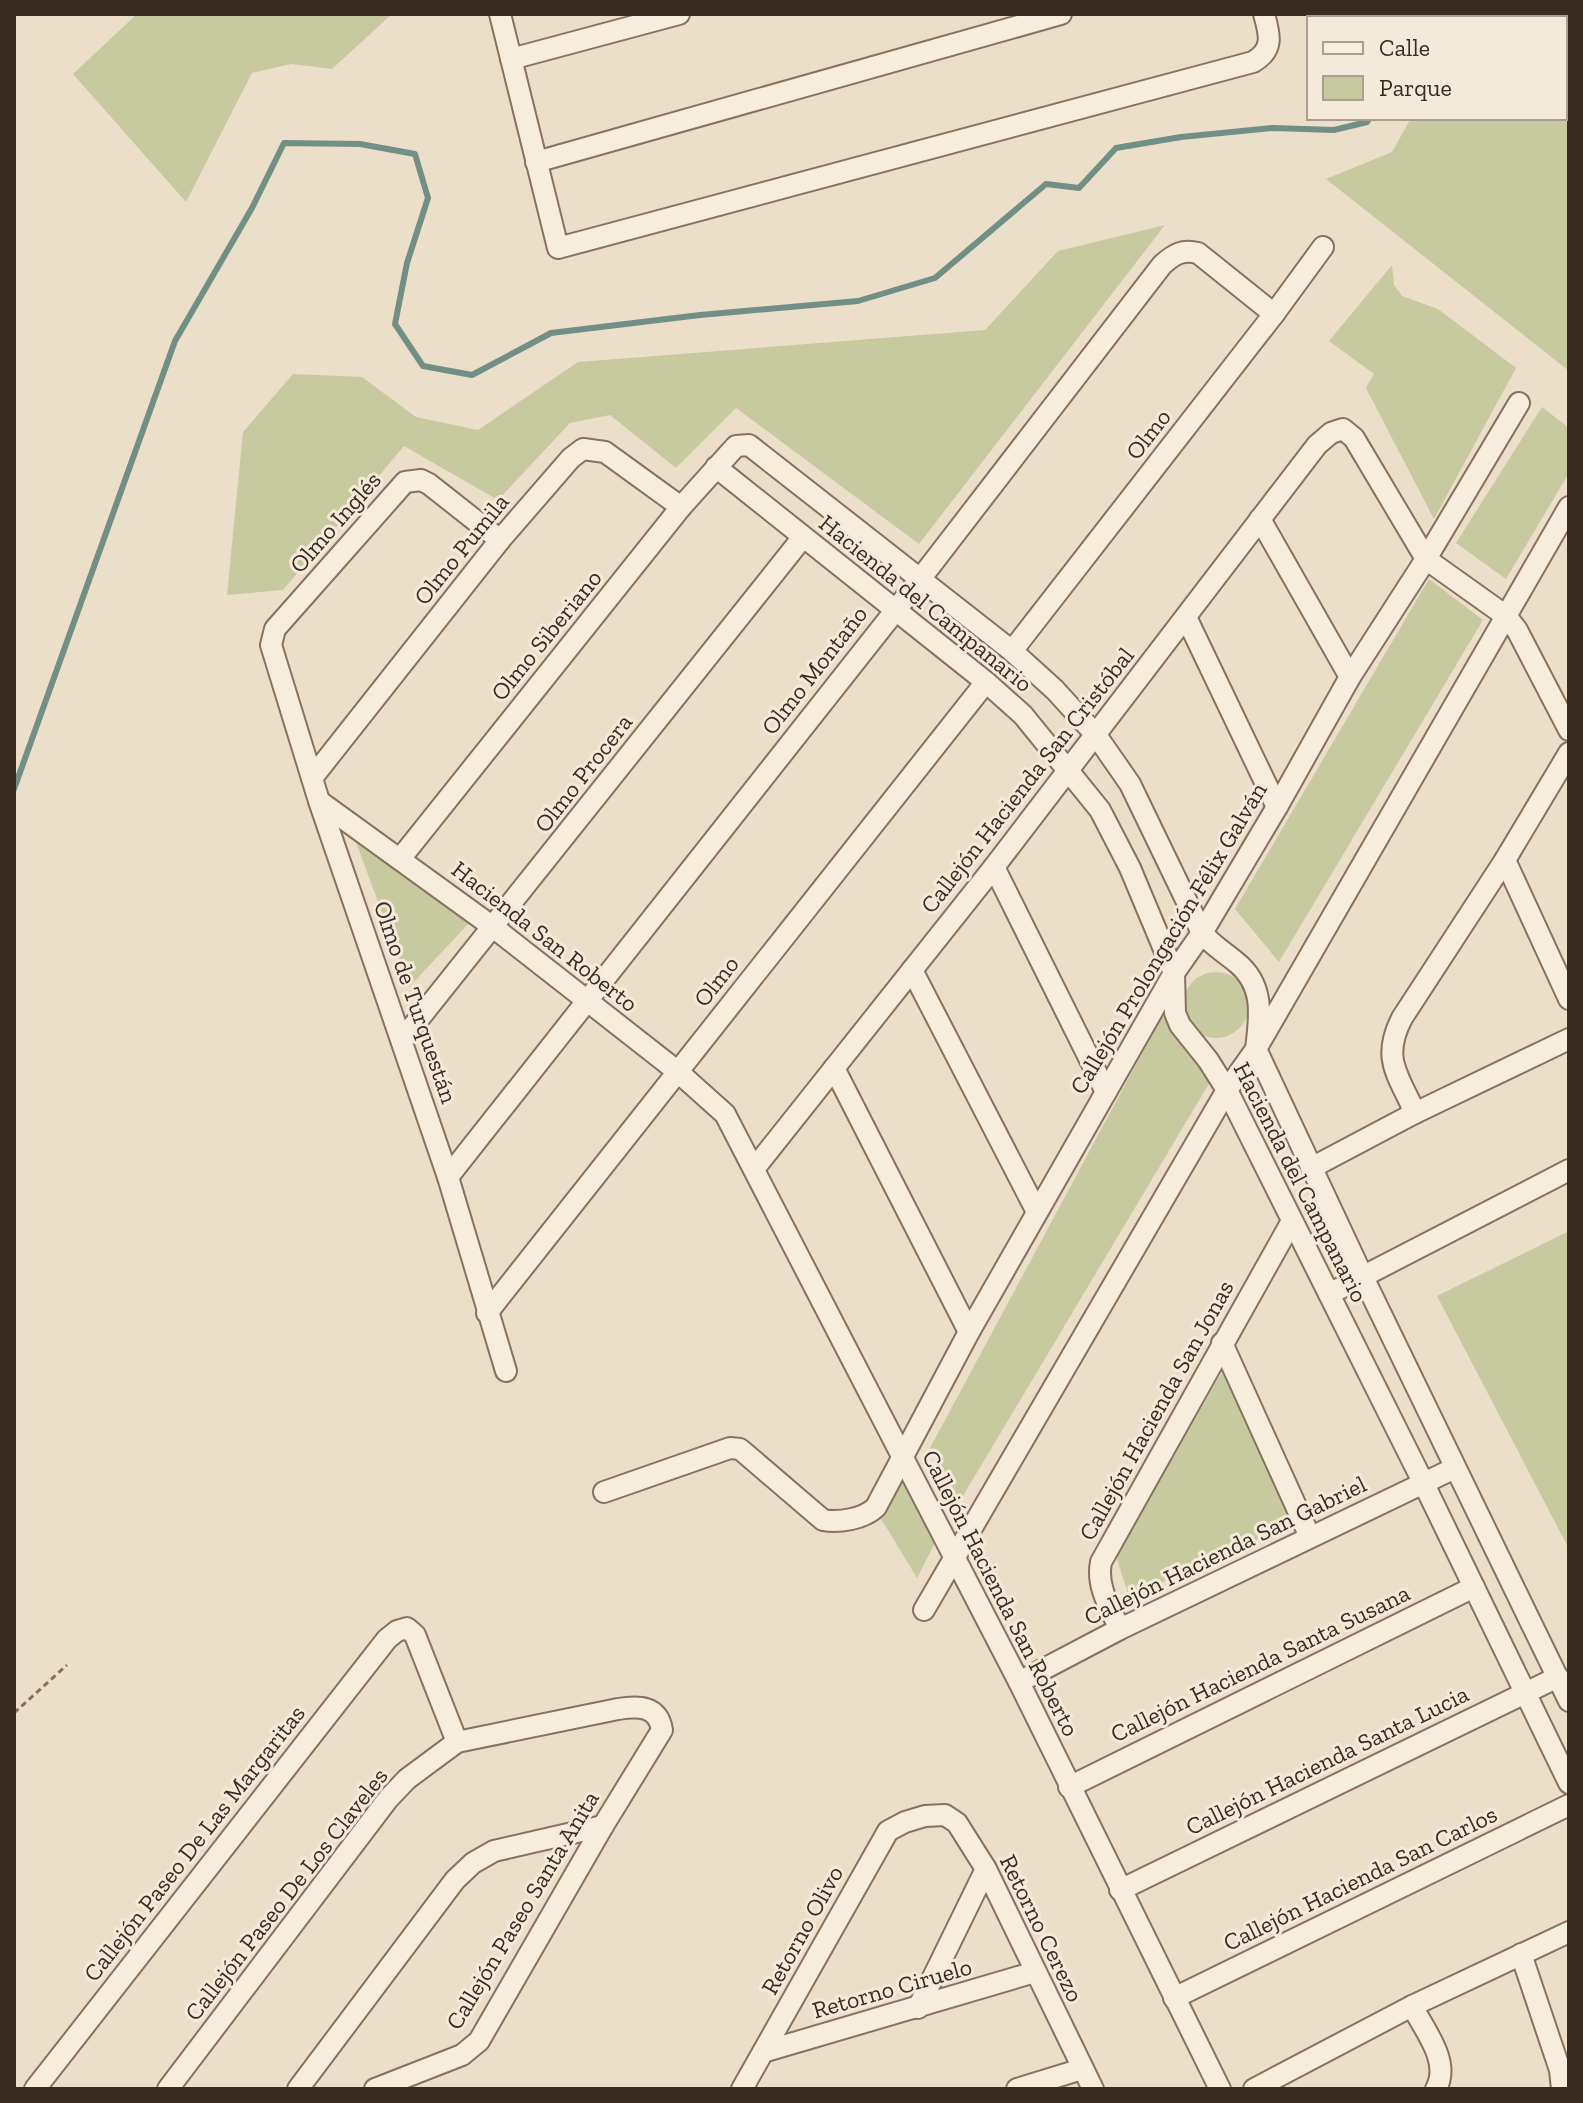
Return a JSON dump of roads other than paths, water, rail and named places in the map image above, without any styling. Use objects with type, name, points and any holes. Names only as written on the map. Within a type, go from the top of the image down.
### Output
[{"type":"street","points":[[500,14],[558,248],[1253,62],[1263,57],[1271,38],[1264,14]]},
{"type":"street","points":[[511,59],[679,14]]},
{"type":"street","points":[[536,162],[1061,14]]},
{"type":"street","name":"Olmo","points":[[1012,651],[1323,247]]},
{"type":"street","name":"Olmo Montaño","points":[[448,1177],[921,578],[1135,297],[1170,257],[1185,251],[1198,253],[1274,314]]},
{"type":"street","name":"Callejón Prolongación Félix Galván","points":[[604,1492],[730,1448],[740,1449],[823,1520],[834,1522],[869,1514],[876,1507],[969,1332],[1174,973],[1202,933],[1350,677],[1426,559],[1519,403]]},
{"type":"street","name":"Callejón Hacienda San Cristóbal","points":[[754,1169],[994,867],[1323,438],[1343,429],[1360,446],[1426,559]]},
{"type":"street","name":"Hacienda del Campanario","points":[[736,446],[749,445],[1012,651],[1055,690],[1096,735],[1130,784],[1202,933],[1212,946],[1247,972],[1254,984],[1260,1010],[1256,1049],[1569,1701]]},
{"type":"street","name":"Olmo Siberiano","points":[[400,859],[681,507],[736,446]]},
{"type":"street","name":"Olmo Pumila","points":[[312,778],[500,540],[571,458],[583,449],[605,452],[681,507]]},
{"type":"street","name":"Hacienda del Campanario","points":[[716,467],[986,682],[1023,715],[1069,769],[1108,824],[1174,973],[1175,1013],[1180,1025],[1227,1090],[1569,1783]]},
{"type":"street","name":"Olmo Inglés","points":[[271,653],[275,629],[405,482],[421,480],[429,484],[500,540]]},
{"type":"street","points":[[924,1610],[1227,1090],[1256,1049],[1569,507]]},
{"type":"street","points":[[1260,519],[1350,677]]},
{"type":"street","name":"Olmo Procera","points":[[402,1040],[803,537]]},
{"type":"street","points":[[1426,559],[1506,616],[1526,644],[1569,730]]},
{"type":"street","points":[[1186,617],[1277,807]]},
{"type":"street","name":"Olmo de Turquestán","points":[[271,653],[448,1177],[506,1371]]},
{"type":"street","name":"Olmo","points":[[487,1313],[986,682]]},
{"type":"street","points":[[1415,1113],[1392,1062],[1393,1036],[1569,753]]},
{"type":"street","name":"Hacienda San Roberto","points":[[319,801],[493,927],[677,1071],[712,1101],[731,1123]]},
{"type":"street","points":[[1505,860],[1569,999]]},
{"type":"street","points":[[994,867],[1106,1092]]},
{"type":"street","points":[[912,970],[1037,1212]]},
{"type":"street","points":[[1311,1168],[1415,1113],[1569,1039]]},
{"type":"street","points":[[834,1068],[969,1332]]},
{"type":"street","name":"Callejón Hacienda San Roberto","points":[[731,1123],[1019,1682],[1220,2089]]},
{"type":"street","points":[[1329,1294],[1569,1170]]},
{"type":"street","name":"Callejón Hacienda San Jonas","points":[[1120,1629],[1102,1590],[1101,1562],[1292,1221]]},
{"type":"street","points":[[1222,1343],[1310,1537]]},
{"type":"street","name":"Callejón Hacienda San Gabriel","points":[[1019,1682],[1120,1629],[1455,1468]]},
{"type":"street","name":"Callejón Hacienda Santa Susana","points":[[1069,1787],[1474,1587]]},
{"type":"street","name":"Callejón Paseo De Las Margaritas","points":[[35,2089],[387,1639],[397,1631],[407,1628],[415,1635],[457,1742]]},
{"type":"street","name":"Callejón Hacienda Santa Lucia","points":[[1120,1890],[1558,1677]]},
{"type":"street","name":"Callejón Paseo Santa Anita","points":[[375,2089],[462,2055],[479,2041],[662,1730],[660,1720],[653,1711],[626,1707],[457,1742]]},
{"type":"street","name":"Callejón Paseo De Los Claveles","points":[[168,2089],[388,1799],[407,1779],[457,1742]]},
{"type":"street","name":"Callejón Hacienda San Carlos","points":[[1174,1998],[1569,1805]]},
{"type":"street","name":"Retorno Cerezo","points":[[925,1816],[945,1815],[951,1818],[986,1869],[1093,2089]]},
{"type":"street","name":"Retorno Olivo","points":[[742,2089],[883,1838],[896,1826],[925,1816]]},
{"type":"street","points":[[298,2089],[455,1880],[473,1863],[494,1851],[603,1826]]},
{"type":"street","points":[[918,2008],[986,1869]]},
{"type":"street","points":[[1254,2089],[1412,2006],[1569,1932]]},
{"type":"street","points":[[1521,1954],[1560,2070],[1562,2089]]},
{"type":"street","name":"Retorno Ciruelo","points":[[763,2052],[1035,1972]]},
{"type":"street","points":[[1412,2006],[1441,2063],[1442,2079],[1436,2089]]},
{"type":"street","points":[[1017,2089],[1082,2069]]},
{"type":"waterway","points":[[14,789],[175,341],[252,208],[284,143],[360,144],[415,154],[428,198],[407,263],[395,324],[423,366],[472,375],[551,333],[700,315],[858,301],[935,278],[1046,184],[1079,188],[1116,148],[1181,137],[1273,128],[1334,130],[1368,120]]}]
